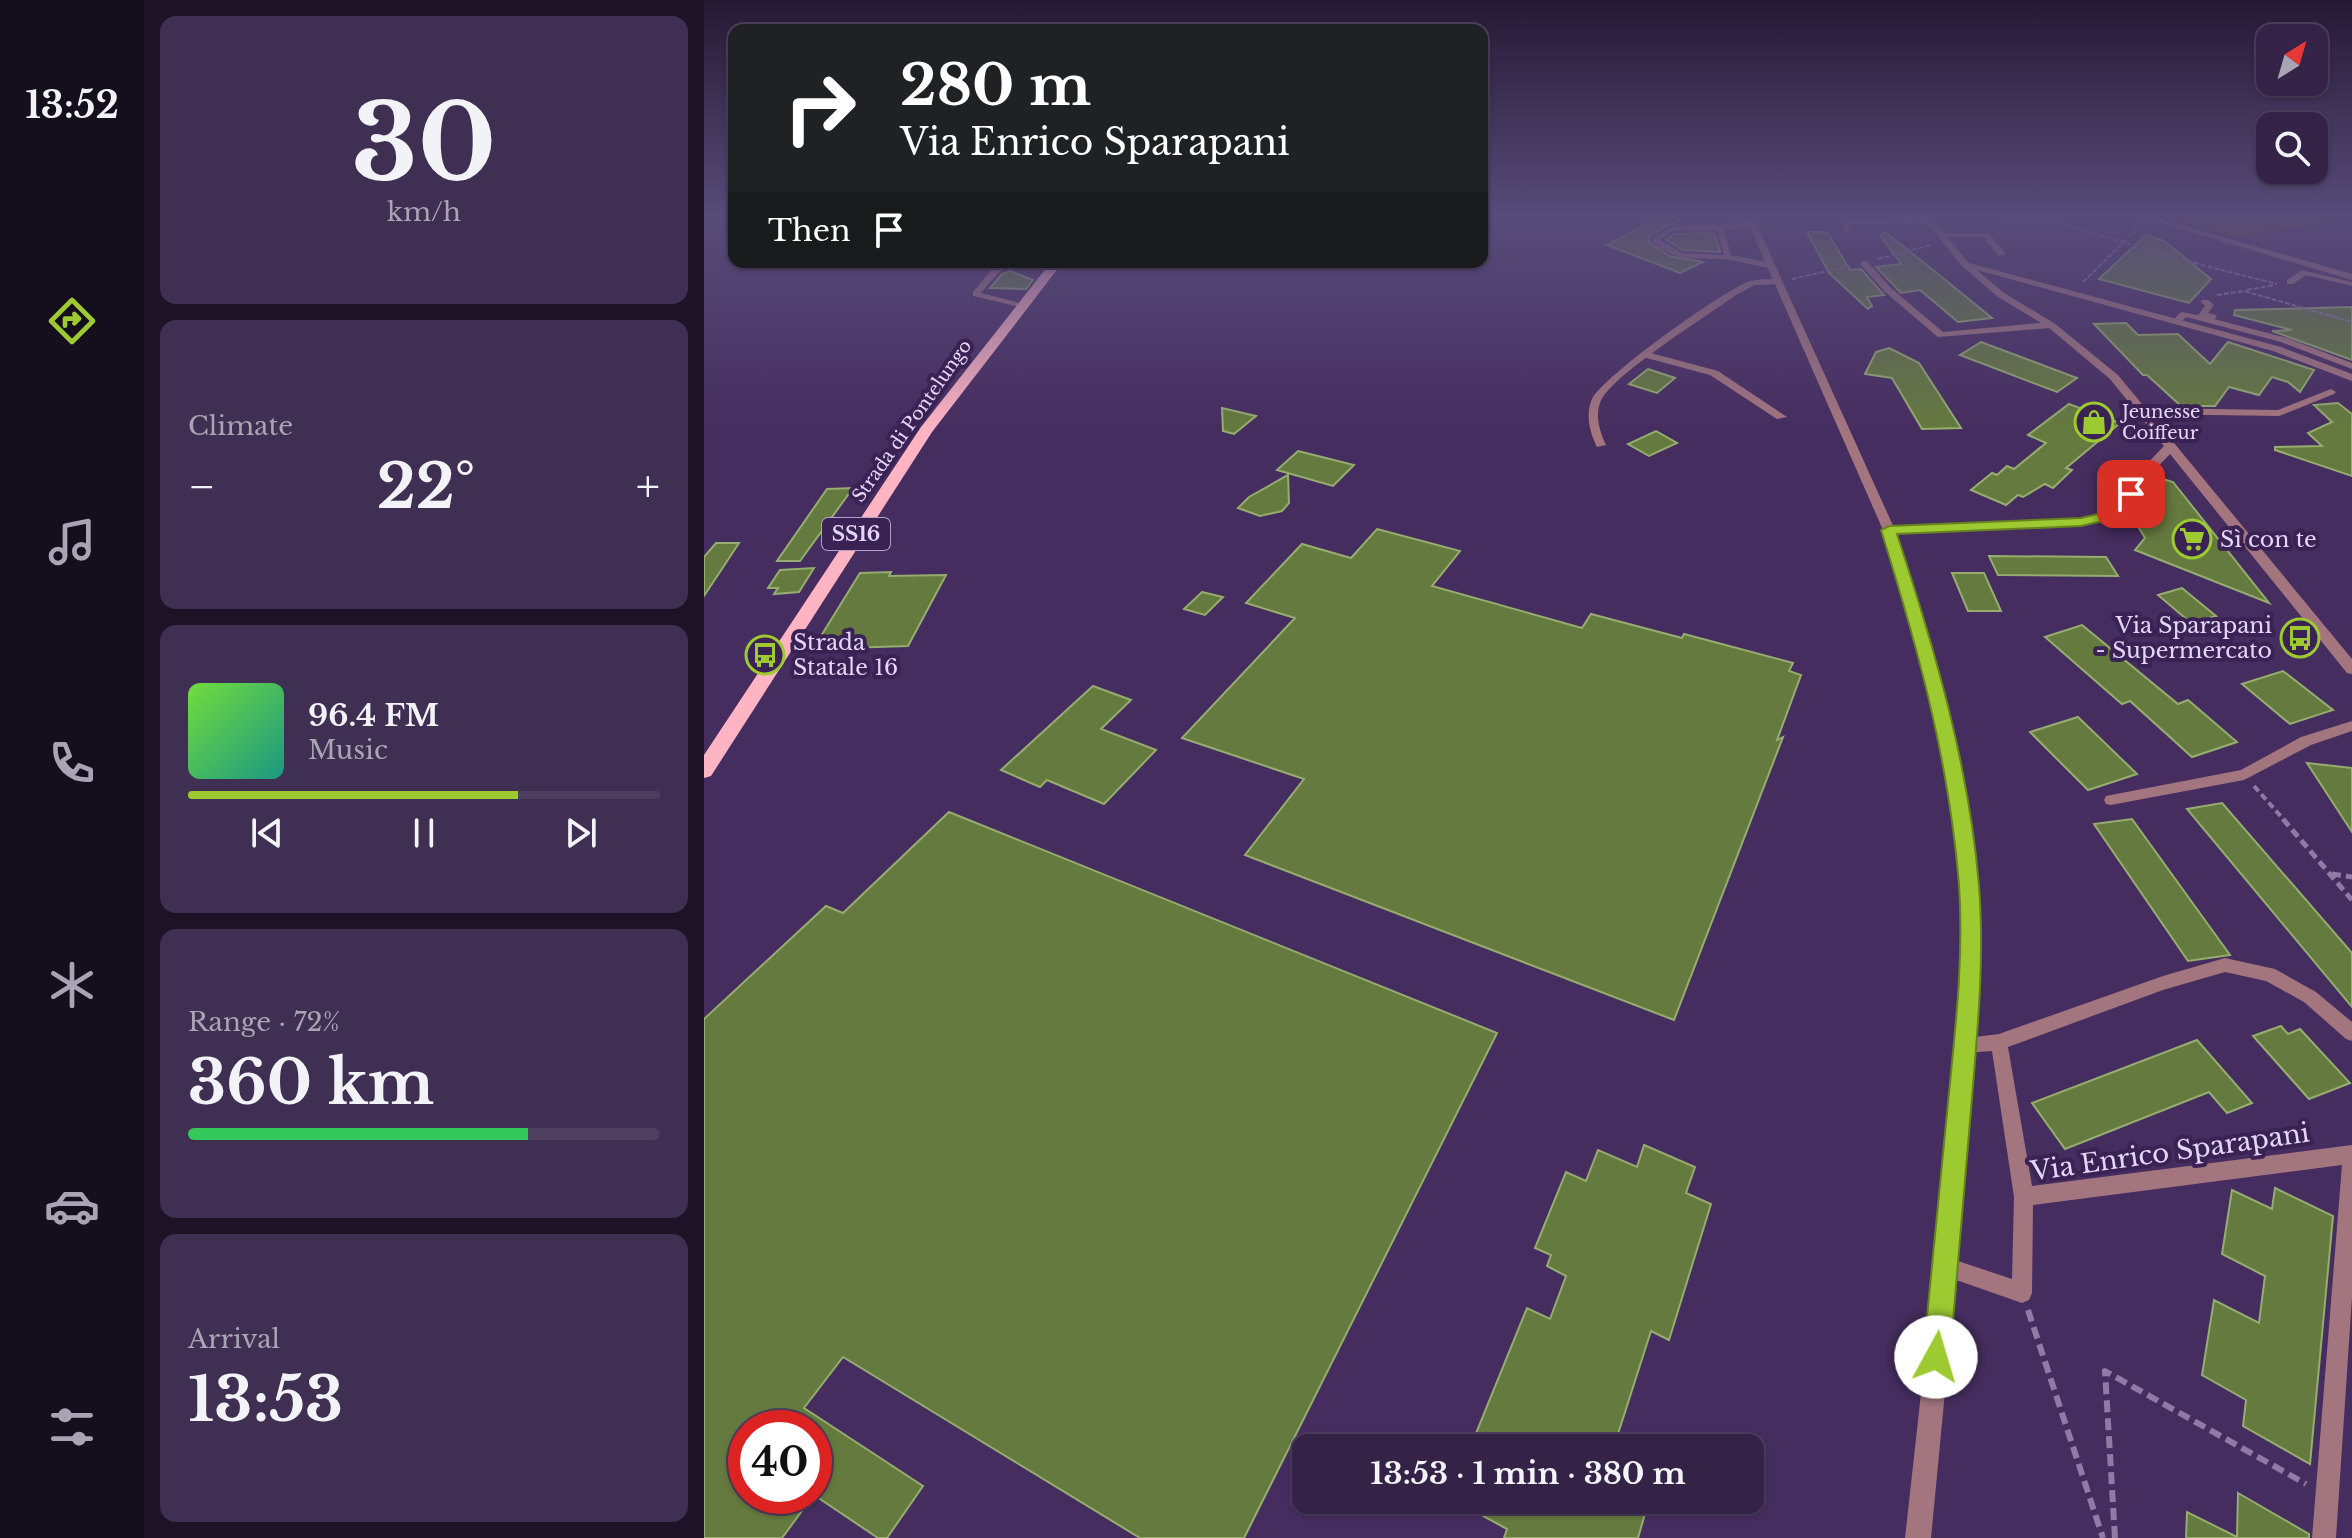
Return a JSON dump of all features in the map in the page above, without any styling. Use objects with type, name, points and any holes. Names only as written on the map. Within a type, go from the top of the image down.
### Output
[{"type":"main road","name":"Strada di Pontelungo","points":[[704,771],[926,430],[1038,286]]},
{"type":"street","points":[[1780,286],[1889,530],[1925,644],[1951,750],[1969,886],[1971,963],[1965,1045],[1918,1538]]},
{"type":"street","points":[[1990,286],[2088,352],[2145,411],[2170,447],[2352,669]]},
{"type":"street","points":[[2049,286],[2277,349],[2352,378]]},
{"type":"street","points":[[1647,355],[1714,373],[1781,417]]},
{"type":"street","points":[[1889,530],[2081,522],[2120,513],[2142,476],[2170,447]]},
{"type":"lane","points":[[983,286],[976,294],[1021,306]]},
{"type":"lane","points":[[1601,445],[1594,429],[1593,412],[1597,395],[1615,378],[1747,286]]},
{"type":"lane","points":[[1884,286],[1941,335],[2051,325]]},
{"type":"lane","points":[[2205,302],[2210,305],[2202,315],[2252,328],[2250,331]]},
{"type":"lane","points":[[2176,322],[2184,314],[2314,350],[2352,366]]},
{"type":"lane","points":[[2145,411],[2279,413],[2331,392]]},
{"type":"lane","points":[[2111,800],[2244,775],[2306,741],[2352,726]]},
{"type":"lane","points":[[1965,1045],[1999,1042],[2163,983],[2225,965],[2269,974],[2310,997],[2352,1033]]},
{"type":"lane","points":[[1999,1042],[2024,1197]]},
{"type":"lane","name":"Via Enrico Sparapani","points":[[2022,1293],[2024,1197],[2352,1156],[2324,1538]]},
{"type":"lane","points":[[1946,1267],[2022,1293]]},
{"type":"path","points":[[2072,292],[2079,286]]},
{"type":"path","points":[[2205,302],[2223,293],[2268,286]]},
{"type":"path","points":[[2244,291],[2352,322]]},
{"type":"path","points":[[2244,775],[2352,900]]},
{"type":"path","points":[[2330,874],[2352,877]]},
{"type":"path","points":[[2022,1293],[2103,1538]]},
{"type":"path","points":[[2115,1538],[2105,1371],[2326,1495]]},
{"type":"building","points":[[992,286],[1029,286],[1026,289],[990,288]]},
{"type":"building","points":[[1843,286],[1876,286],[1884,295],[1867,297],[1872,306],[1868,309]]},
{"type":"building","points":[[1894,286],[1952,286],[1992,318],[1958,322],[1920,290],[1901,293]]},
{"type":"building","points":[[2124,286],[2205,286],[2189,303]]},
{"type":"building","points":[[2352,307],[2352,360],[2272,331],[2292,330],[2234,315],[2235,310]]},
{"type":"building","points":[[2126,323],[2138,335],[2178,334],[2210,364],[2228,342],[2314,370],[2300,392],[2288,382],[2272,377],[2259,395],[2229,387],[2215,406],[2181,406],[2147,375],[2143,375],[2094,324]]},
{"type":"building","points":[[1981,342],[2077,378],[2057,392],[1960,355]]},
{"type":"building","points":[[1889,348],[1919,363],[1961,428],[1922,429],[1892,378],[1865,374],[1876,352]]},
{"type":"building","points":[[1648,369],[1675,378],[1657,393],[1629,384]]},
{"type":"building","points":[[2338,403],[2352,414],[2352,476],[2275,450],[2275,447],[2322,446],[2308,433],[2332,422],[2314,405]]},
{"type":"building","points":[[2069,404],[2120,423],[2066,468],[2072,470],[2053,488],[2045,484],[2023,497],[2018,495],[2006,505],[1971,490],[1992,473],[1997,475],[2007,466],[2014,469],[2046,443],[2028,435]]},
{"type":"building","points":[[1222,408],[1256,416],[1234,434],[1223,431]]},
{"type":"building","points":[[1656,431],[1677,443],[1649,456],[1628,444]]},
{"type":"building","points":[[1298,451],[1354,465],[1333,486],[1277,470]]},
{"type":"building","points":[[1288,475],[1289,503],[1282,511],[1260,516],[1238,508],[1249,497]]},
{"type":"building","points":[[2163,479],[2173,482],[2269,603],[2135,550],[2145,538],[2139,528]]},
{"type":"building","points":[[853,488],[800,561],[777,561],[827,489]]},
{"type":"building","points":[[1377,529],[1460,551],[1432,586],[1582,628],[1591,614],[1682,638],[1684,634],[1793,663],[1789,671],[1801,675],[1777,740],[1783,737],[1674,1020],[1245,855],[1304,779],[1182,738],[1295,618],[1246,603],[1302,544],[1351,558]]},
{"type":"building","points":[[716,543],[739,543],[704,596],[704,557]]},
{"type":"building","points":[[1989,556],[2106,557],[2118,576],[1998,575]]},
{"type":"building","points":[[814,568],[799,592],[774,594],[778,588],[768,588],[780,570]]},
{"type":"building","points":[[891,572],[889,576],[946,575],[908,646],[813,649],[860,573]]},
{"type":"building","points":[[1952,573],[1984,573],[2001,611],[1968,611]]},
{"type":"building","points":[[2182,588],[2216,616],[2191,623],[2158,595]]},
{"type":"building","points":[[1202,592],[1223,597],[1205,615],[1184,609]]},
{"type":"building","points":[[2082,625],[2178,704],[2188,700],[2237,742],[2192,757],[2130,701],[2122,704],[2045,637]]},
{"type":"building","points":[[2283,671],[2333,710],[2290,724],[2242,684]]},
{"type":"building","points":[[1093,686],[1131,700],[1101,729],[1156,750],[1104,804],[1047,780],[1040,787],[1001,770]]},
{"type":"building","points":[[2078,717],[2137,774],[2088,790],[2030,732]]},
{"type":"building","points":[[2307,763],[2352,768],[2352,832]]},
{"type":"building","points":[[2222,803],[2352,953],[2352,1007],[2187,809]]},
{"type":"building","points":[[949,812],[1497,1033],[1296,1434],[1292,1434],[1292,1442],[1244,1538],[1140,1538],[843,1357],[804,1408],[807,1410],[728,1410],[728,1514],[800,1514],[782,1538],[704,1538],[704,1019],[826,906],[843,913]]},
{"type":"building","points":[[2132,819],[2230,955],[2188,961],[2094,824]]},
{"type":"building","points":[[2281,1026],[2288,1034],[2300,1029],[2350,1083],[2309,1099],[2253,1036]]},
{"type":"building","points":[[2197,1040],[2252,1103],[2227,1113],[2209,1092],[2065,1149],[2032,1103]]},
{"type":"building","points":[[1644,1145],[1695,1167],[1686,1193],[1711,1204],[1669,1340],[1651,1331],[1618,1434],[1476,1434],[1527,1308],[1550,1319],[1566,1276],[1547,1266],[1551,1255],[1535,1248],[1566,1172],[1586,1181],[1598,1150],[1637,1167]]},
{"type":"building","points":[[2275,1188],[2333,1216],[2310,1464],[2243,1426],[2246,1400],[2202,1375],[2214,1300],[2259,1323],[2265,1276],[2222,1254],[2232,1190],[2272,1209]]},
{"type":"building","points":[[832,1426],[923,1486],[887,1538],[878,1538],[832,1507]]},
{"type":"building","points":[[2238,1493],[2309,1534],[2309,1538],[2186,1538],[2187,1512],[2237,1537]]},
{"type":"building","points":[[1480,1514],[1645,1514],[1638,1538],[1504,1538],[1507,1529]]},
{"type":"place","name":"Jeunesse Coiffeur","points":[[2094,422]]},
{"type":"place","name":"Sì con te","points":[[2192,539]]},
{"type":"place","name":"Via Sparapani - Supermercato","points":[[2300,638]]},
{"type":"place","name":"Strada Statale 16","points":[[765,655]]},
{"type":"route","points":[[1936,1357],[1971,963],[1969,886],[1951,750],[1925,644],[1889,530],[2081,522],[2120,513],[2131,494]]}]
